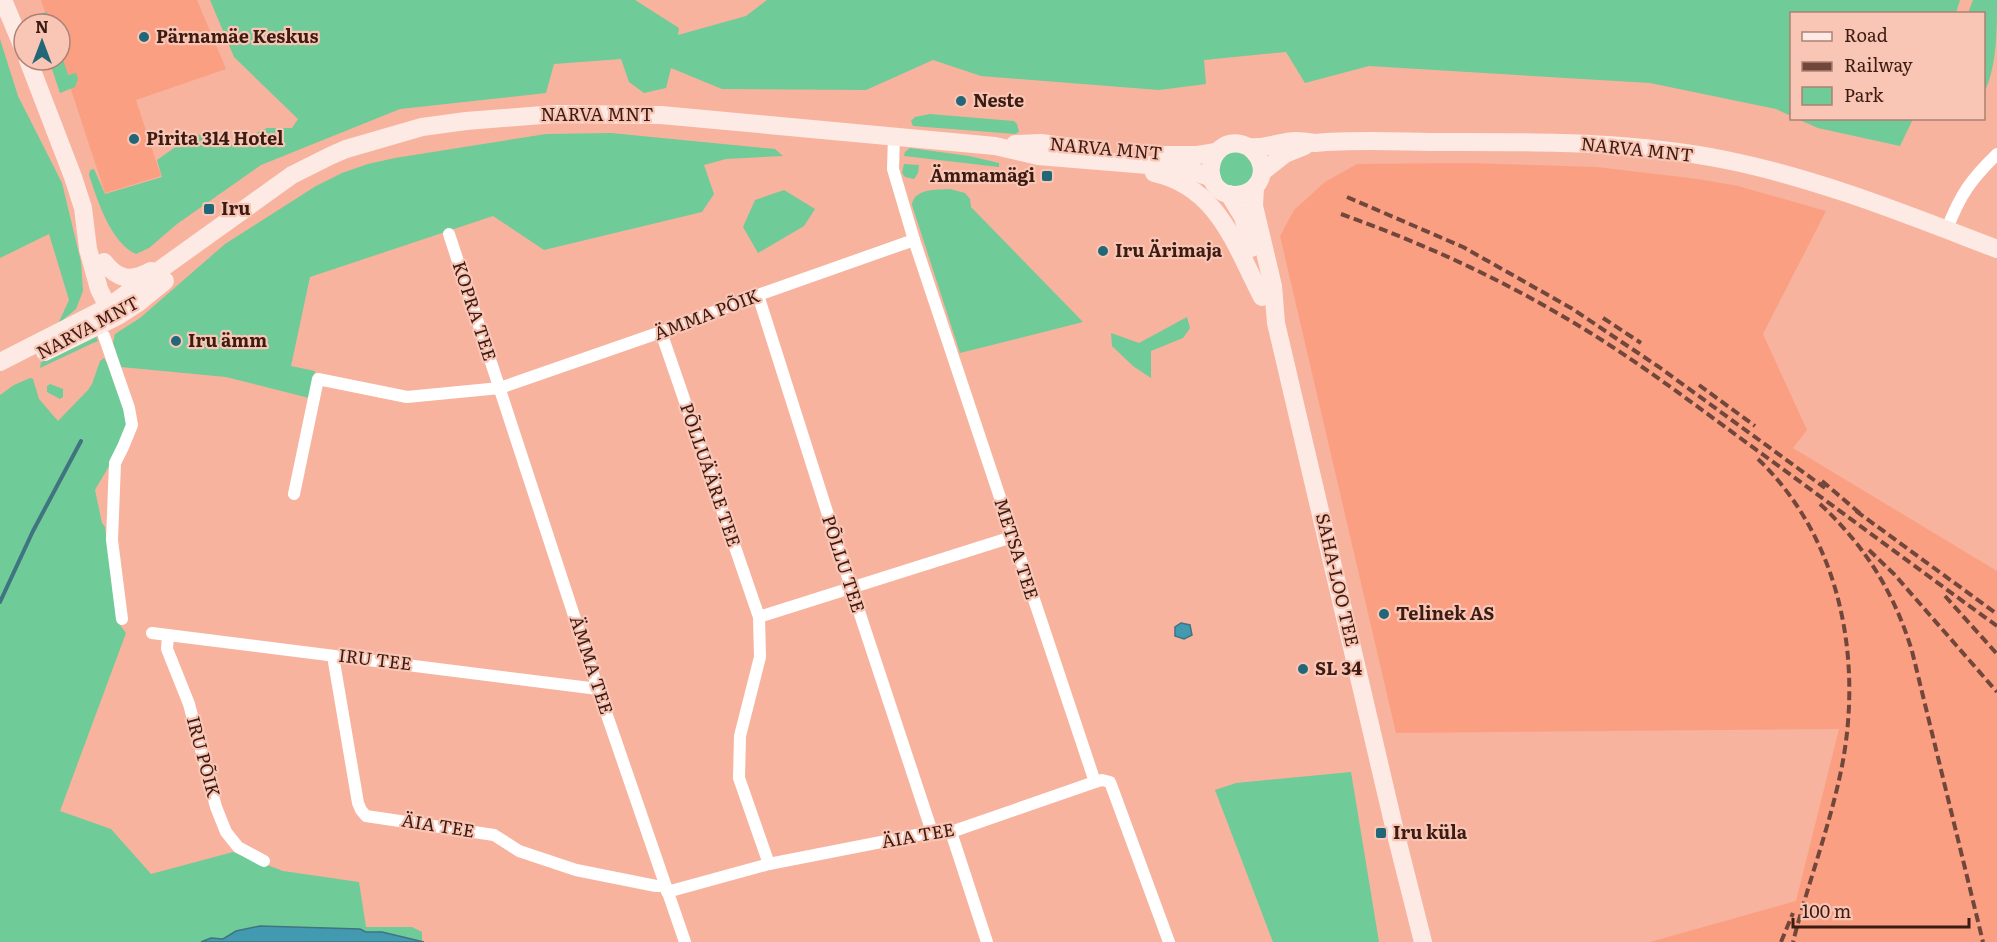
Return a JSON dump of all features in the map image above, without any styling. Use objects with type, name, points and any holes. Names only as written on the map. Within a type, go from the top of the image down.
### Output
[{"type":"main road","points":[[3,0],[12,16]]},
{"type":"main road","points":[[33,72],[111,284],[112,295],[105,322]]},
{"type":"main road","name":"NARVA MNT","points":[[0,362],[60,331],[105,322],[177,258],[292,176],[330,156],[387,136],[422,127],[555,114],[661,115],[995,146],[1038,156],[1184,168],[1212,178],[1217,187],[1229,194],[1243,194],[1285,154],[1315,143]]},
{"type":"main road","name":"NARVA MNT","points":[[995,146],[1041,143],[1113,152],[1187,156],[1216,152],[1235,143],[1249,147],[1296,141],[1315,143],[1521,142],[1599,144],[1658,150],[1725,160],[1798,178],[1882,205],[1997,249]]},
{"type":"main road","points":[[1249,147],[1259,158],[1258,179]]},
{"type":"main road","points":[[1212,178],[1210,166],[1216,152]]},
{"type":"main road","points":[[1088,161],[1115,168],[1167,176],[1199,194],[1215,210],[1232,236],[1262,297]]},
{"type":"main road","name":"SAHA-LOO TEE","points":[[1258,179],[1254,206],[1272,286],[1276,323],[1423,942]]},
{"type":"main road","name":"SAHA-LOO TEE","points":[[1229,194],[1244,217],[1262,297],[1276,323]]},
{"type":"main road","points":[[60,331],[77,318],[88,302],[90,290],[88,249],[82,208]]},
{"type":"main road","name":"NARVA MNT","points":[[0,373],[105,322],[138,303],[182,267],[224,225]]},
{"type":"main road","points":[[88,249],[105,322]]},
{"type":"main road","points":[[104,262],[112,272],[122,277],[133,278],[177,258]]},
{"type":"street","name":"METSA TEE","points":[[894,136],[893,169],[914,240],[1095,782]]},
{"type":"street","points":[[1947,229],[1962,194],[1975,176],[1997,154]]},
{"type":"street","name":"KOPRA TEE","points":[[449,234],[500,388]]},
{"type":"street","name":"ÄMMA PÕIK","points":[[294,494],[318,379],[407,397],[500,388],[662,332],[758,295],[914,240]]},
{"type":"street","name":"PÕLLU TEE","points":[[758,295],[932,832]]},
{"type":"street","points":[[105,322],[132,425],[115,463],[112,540],[122,619]]},
{"type":"street","name":"PÕLLUÄÄRE TEE","points":[[662,332],[759,617],[760,657],[740,736],[739,778],[769,864]]},
{"type":"street","name":"ÄMMA TEE","points":[[500,388],[598,689],[685,942]]},
{"type":"street","points":[[759,617],[1012,537]]},
{"type":"street","name":"IRU TEE","points":[[152,633],[598,689]]},
{"type":"street","name":"IRU PÕIK","points":[[168,635],[167,649],[189,704],[216,807],[226,832],[238,847],[264,861]]},
{"type":"street","name":"ÄIA TEE","points":[[333,656],[358,803],[366,816],[494,835],[519,851],[576,870],[666,889],[769,864],[932,832],[951,832],[1095,782]]},
{"type":"street","points":[[1095,782],[1102,780],[1110,782],[1169,942]]},
{"type":"street","points":[[951,832],[987,942]]},
{"type":"shaded area","points":[[41,0],[197,0],[226,69],[136,100],[161,176],[105,193],[65,72],[72,72],[72,12],[45,12]]},
{"type":"shaded area","points":[[1466,163],[1597,167],[1698,179],[1738,186],[1826,211],[1763,334],[1807,430],[1793,448],[1997,571],[1997,942],[1650,942],[1796,901],[1839,729],[1396,733],[1280,236],[1294,210],[1325,182],[1357,164]]},
{"type":"green space","points":[[210,0],[635,0],[679,28],[678,35],[746,16],[767,0],[1960,0],[1956,12],[1790,12],[1790,116],[1776,109],[1650,83],[1369,66],[1305,83],[1286,52],[1204,60],[1206,84],[1159,90],[981,76],[933,60],[866,90],[722,89],[671,68],[666,88],[644,93],[629,82],[621,59],[554,64],[546,93],[400,109],[261,165],[177,224],[149,248],[136,254],[127,248],[112,231],[96,197],[89,175],[90,170],[94,169],[105,194],[162,177],[157,160],[194,134],[216,137],[228,146],[267,128],[292,128],[298,119],[234,57]]},
{"type":"green space","points":[[1973,0],[1997,0],[1994,60],[1985,90],[1985,12],[1968,12]]},
{"type":"green space","points":[[0,39],[18,96],[62,183],[81,262],[83,291],[76,309],[58,324],[69,300],[49,234],[0,258]]},
{"type":"green space","points":[[53,72],[67,72],[68,75],[76,73],[78,79],[75,87],[60,93]]},
{"type":"green space","points":[[930,114],[1014,121],[1019,132],[1015,134],[913,126],[911,121],[915,117]]},
{"type":"green space","points":[[1799,120],[1913,120],[1900,146],[1818,128]]},
{"type":"green space","points":[[611,133],[775,149],[783,156],[726,159],[704,165],[714,194],[702,212],[544,250],[493,216],[310,277],[291,366],[315,371],[309,398],[226,377],[121,367],[113,343],[115,334],[140,318],[225,244],[316,186],[342,173],[395,158],[546,134]]},
{"type":"green space","points":[[910,148],[969,156],[999,163],[999,167],[904,156]]},
{"type":"green space","points":[[1236,151],[1248,157],[1254,169],[1248,181],[1236,187],[1224,181],[1218,169],[1224,157]]},
{"type":"green space","points":[[904,164],[919,165],[914,179],[905,177],[902,173]]},
{"type":"green space","points":[[950,189],[965,193],[970,199],[971,207],[1083,322],[960,353],[912,205],[917,195],[921,193]]},
{"type":"green space","points":[[784,190],[815,209],[804,226],[758,253],[743,227],[755,200]]},
{"type":"green space","points":[[1187,317],[1190,328],[1183,338],[1151,351],[1151,378],[1133,366],[1112,346],[1111,333],[1139,343]]},
{"type":"green space","points":[[96,336],[98,341],[40,368],[41,362]]},
{"type":"green space","points":[[104,358],[117,391],[126,406],[128,419],[117,451],[95,490],[102,523],[105,527],[116,616],[126,633],[60,811],[111,829],[151,874],[233,852],[283,871],[359,882],[366,927],[412,927],[422,932],[422,941],[382,932],[366,932],[360,929],[260,926],[236,931],[223,939],[211,938],[201,942],[0,942],[0,395],[14,385],[30,378],[33,379],[39,399],[58,421],[88,390],[100,361]]},
{"type":"green space","points":[[50,384],[63,389],[63,397],[60,399],[47,392],[47,386]]},
{"type":"green space","points":[[1351,772],[1379,942],[1273,942],[1215,790],[1236,783]]},
{"type":"water","points":[[1181,623],[1190,625],[1192,635],[1184,639],[1175,636],[1175,627]]},
{"type":"water","points":[[260,926],[360,929],[424,942],[201,942],[211,938],[223,939],[236,931]]},
{"type":"waterway","points":[[0,602],[33,531],[81,441]]},
{"type":"railway","points":[[1347,197],[1463,247],[1571,308],[1659,367],[1825,488]]},
{"type":"railway","points":[[1341,214],[1399,236],[1483,273],[1588,331],[1680,394],[1997,626]]},
{"type":"railway","points":[[1603,318],[1641,343]]},
{"type":"railway","points":[[1699,385],[1755,426]]},
{"type":"railway","points":[[1758,459],[1786,490],[1809,525],[1826,562],[1839,601],[1846,642],[1849,683],[1848,725],[1842,766],[1793,942]]},
{"type":"railway","points":[[1822,481],[1863,516]]},
{"type":"railway","points":[[1820,504],[1864,553],[1887,590],[1905,629],[1983,942]]},
{"type":"railway","points":[[1856,511],[1997,614]]},
{"type":"railway","points":[[1869,550],[1894,574],[1997,692]]},
{"type":"railway","points":[[1945,596],[1997,654]]},
{"type":"railway","points":[[1781,942],[1793,913]]},
{"type":"place","name":"Pärnamäe Keskus","points":[[144,37]]},
{"type":"place","name":"Neste","points":[[961,101]]},
{"type":"place","name":"Pirita 314 Hotel","points":[[134,139]]},
{"type":"place","name":"Ämmamägi","points":[[1047,176]]},
{"type":"place","name":"Iru","points":[[209,209]]},
{"type":"place","name":"Iru Ärimaja","points":[[1103,251]]},
{"type":"place","name":"Iru ämm","points":[[176,341]]},
{"type":"place","name":"Telinek AS","points":[[1384,614]]},
{"type":"place","name":"SL 34","points":[[1303,669]]},
{"type":"place","name":"Iru küla","points":[[1381,833]]}]
